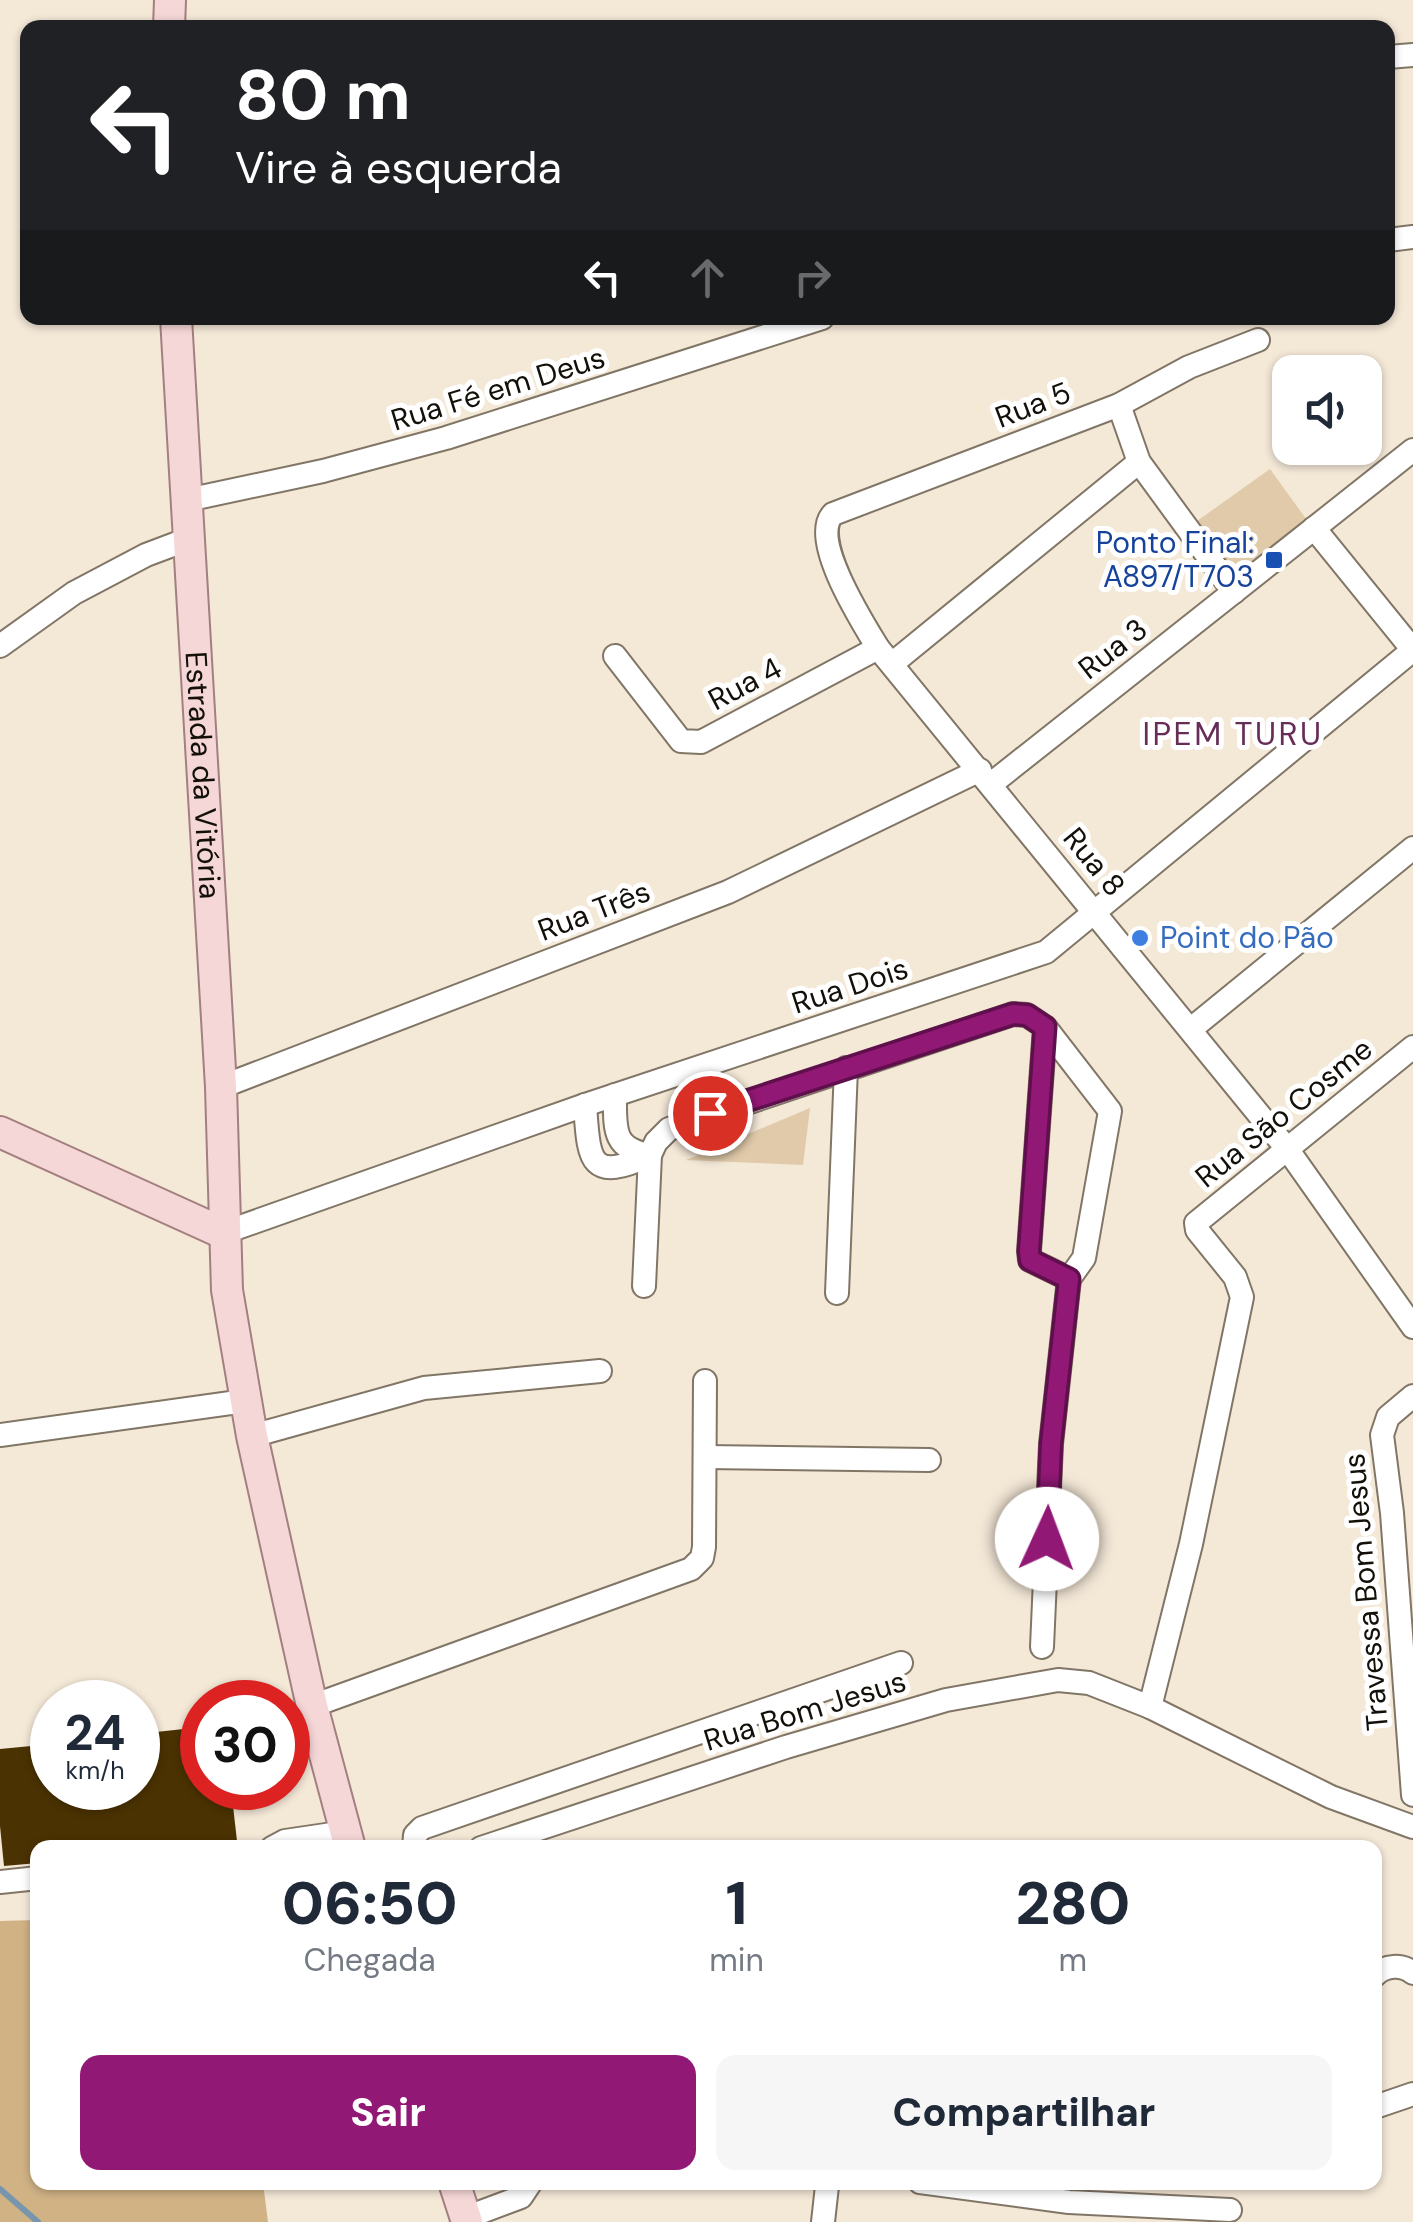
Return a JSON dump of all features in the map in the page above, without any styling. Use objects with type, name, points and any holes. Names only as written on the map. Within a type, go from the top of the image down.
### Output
[{"type":"main road","name":"Estrada da Vitória","points":[[176,325],[221,1088],[227,1290],[252,1436],[312,1706],[348,1840]]},
{"type":"main road","points":[[0,1132],[223,1233]]},
{"type":"main road","points":[[187,1215],[212,1207],[224,1194]]},
{"type":"main road","points":[[457,2190],[466,2220]]},
{"type":"street","name":"Rua Fé em Deus","points":[[186,500],[446,438],[800,325]]},
{"type":"street","name":"Rua 5","points":[[827,520],[833,514],[1119,405],[1188,367],[1258,340]]},
{"type":"street","points":[[1119,405],[1139,462],[1234,592]]},
{"type":"street","name":"Rua 3","points":[[986,777],[1234,592],[1413,450]]},
{"type":"street","name":"Rua 4","points":[[615,656],[681,741],[702,742],[885,656],[1139,462]]},
{"type":"street","name":"Rua 8","points":[[827,520],[832,559],[851,601],[885,656],[1288,1150],[1413,1327]]},
{"type":"street","points":[[1314,528],[1413,650]]},
{"type":"street","points":[[0,646],[74,593],[146,555],[191,538]]},
{"type":"street","name":"Rua Dois","points":[[223,1233],[585,1105],[1046,952],[1413,650]]},
{"type":"street","name":"Rua Três","points":[[221,1088],[728,892],[986,777]]},
{"type":"street","points":[[1191,1029],[1413,848]]},
{"type":"street","points":[[644,1286],[650,1155],[662,1134],[676,1124],[1013,1014],[1027,1015],[1045,1027],[1110,1112],[1084,1258],[1069,1279],[1051,1444],[1042,1646]]},
{"type":"street","points":[[1045,1027],[1029,1251],[1030,1260],[1036,1265],[1069,1279]]},
{"type":"street","name":"Rua São Cosme","points":[[1150,1707],[1192,1544],[1242,1297],[1235,1277],[1196,1226],[1197,1220],[1413,1047]]},
{"type":"street","points":[[837,1293],[846,1068]]},
{"type":"street","points":[[614,1096],[620,1140],[632,1152],[650,1155]]},
{"type":"street","points":[[585,1105],[590,1155],[596,1163],[621,1167],[650,1155]]},
{"type":"street","points":[[252,1436],[424,1388],[600,1371]]},
{"type":"street","points":[[312,1706],[342,1692],[691,1570],[702,1558],[704,1547],[705,1382]]},
{"type":"street","name":"Travessa Bom Jesus","points":[[1413,1396],[1388,1417],[1382,1435],[1392,1513],[1413,1795]]},
{"type":"street","points":[[0,1435],[245,1400]]},
{"type":"street","points":[[705,1457],[929,1460]]},
{"type":"street","points":[[415,1840],[422,1828],[901,1663]]},
{"type":"street","name":"Rua Bom Jesus","points":[[505,1840],[786,1747],[946,1700],[1038,1681],[1079,1680],[1150,1707],[1331,1796],[1413,1827]]},
{"type":"street","points":[[0,1882],[30,1879]]},
{"type":"street","points":[[1382,1968],[1396,1967],[1413,1973]]},
{"type":"street","points":[[1382,2105],[1413,2094]]},
{"type":"street","points":[[466,2220],[521,2197],[526,2190]]},
{"type":"street","points":[[823,2222],[826,2190]]},
{"type":"street","points":[[980,2190],[1164,2214],[1230,2210]]},
{"type":"shaded area","points":[[1270,469],[1309,523],[1235,575],[1197,521]]},
{"type":"shaded area","points":[[810,1108],[803,1165],[686,1160]]},
{"type":"shaded area","points":[[30,1920],[30,2190],[264,2190],[268,2222],[0,2222],[0,1921]]},
{"type":"building","points":[[180,1729],[180,1810],[233,1810],[237,1840],[30,1840],[30,1864],[4,1866],[0,1749],[30,1746],[30,1810],[160,1810],[160,1732]]},
{"type":"waterway","points":[[0,2189],[38,2222]]},
{"type":"place","name":"Ponto Final: A897/T703","points":[[1274,560]]},
{"type":"place","name":"Point do Pão","points":[[1140,938]]},
{"type":"district","name":"IPEM TURU","points":[[1233,734]]},
{"type":"route","points":[[710,1113],[1013,1014],[1027,1015],[1045,1027],[1029,1251],[1030,1260],[1036,1265],[1069,1279],[1051,1444],[1047,1539]]}]
